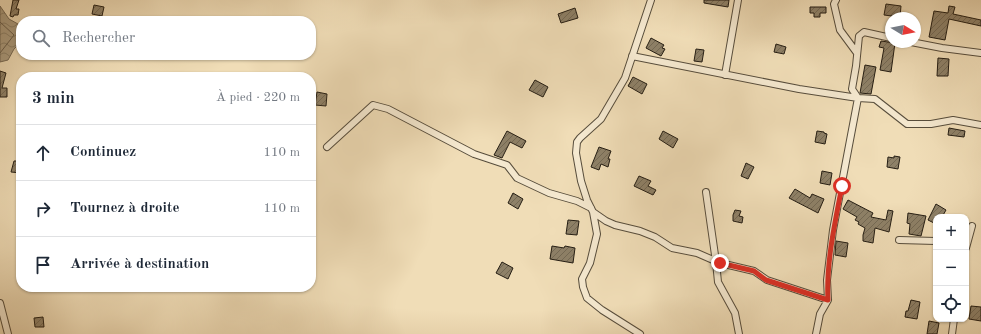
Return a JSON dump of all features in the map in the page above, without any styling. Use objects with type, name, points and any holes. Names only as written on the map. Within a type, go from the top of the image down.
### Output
[{"type":"street","points":[[640,334],[587,298],[583,287],[582,279],[590,263],[597,234],[592,210],[581,181],[576,153],[577,142],[601,120],[625,78],[651,0]]},
{"type":"street","points":[[725,75],[738,0]]},
{"type":"street","points":[[836,0],[834,4],[840,30],[857,53]]},
{"type":"street","points":[[816,334],[820,314],[828,300],[827,280],[833,230],[858,98],[852,89],[858,36],[864,32],[885,37]]},
{"type":"street","points":[[921,44],[981,53]]},
{"type":"street","points":[[632,56],[725,75],[875,100],[907,124],[931,124],[953,120],[981,125]]},
{"type":"street","points":[[327,147],[373,105],[388,109],[474,154],[506,165],[517,178],[549,193],[577,201],[606,221],[615,225],[655,236],[672,248],[697,253],[716,262],[754,271],[766,280],[828,300]]},
{"type":"street","points":[[706,192],[718,282],[735,313],[739,334]]},
{"type":"street","points":[[969,235],[972,226]]},
{"type":"street","points":[[899,240],[933,241]]},
{"type":"street","points":[[0,303],[8,334]]},
{"type":"street","points":[[952,334],[954,322]]},
{"type":"water","points":[[0,6],[9,19],[16,23],[16,47],[8,60],[0,62]]},
{"type":"building","points":[[13,0],[19,0],[16,9],[19,9],[18,15],[14,15],[13,17],[10,16]]},
{"type":"building","points":[[704,0],[729,0],[728,7],[704,3]]},
{"type":"building","points":[[886,4],[901,6],[900,12],[885,12],[884,15]]},
{"type":"building","points":[[94,5],[104,7],[102,16],[92,14]]},
{"type":"building","points":[[949,6],[955,7],[953,14],[981,20],[981,26],[949,19],[945,40],[929,37],[934,11],[948,13]]},
{"type":"building","points":[[810,7],[826,7],[826,13],[820,13],[820,17],[814,17],[814,13],[810,13]]},
{"type":"building","points":[[575,8],[578,18],[561,23],[558,14]]},
{"type":"building","points":[[651,38],[664,45],[662,48],[665,49],[661,56],[646,48]]},
{"type":"building","points":[[881,41],[885,42],[885,48],[894,48],[891,72],[880,70],[884,48],[879,47]]},
{"type":"building","points":[[776,44],[786,47],[784,54],[774,52]]},
{"type":"building","points":[[696,49],[704,50],[702,62],[694,61]]},
{"type":"building","points":[[938,58],[949,59],[948,76],[937,76]]},
{"type":"building","points":[[865,65],[876,67],[871,94],[860,93]]},
{"type":"building","points":[[0,71],[6,73],[2,88],[7,88],[7,97],[0,97]]},
{"type":"building","points":[[633,77],[647,84],[642,94],[628,86]]},
{"type":"building","points":[[535,80],[548,87],[543,97],[529,90]]},
{"type":"building","points":[[317,92],[327,94],[326,106],[316,105]]},
{"type":"building","points":[[949,128],[965,131],[964,137],[948,135]]},
{"type":"building","points":[[507,131],[526,141],[522,148],[510,142],[502,158],[494,155]]},
{"type":"building","points":[[663,131],[678,139],[673,148],[659,139]]},
{"type":"building","points":[[817,131],[827,134],[825,144],[815,142]]},
{"type":"building","points":[[599,147],[611,151],[608,159],[610,159],[608,167],[601,164],[599,170],[591,167]]},
{"type":"building","points":[[894,156],[900,157],[898,169],[887,167],[888,157],[894,158]]},
{"type":"building","points":[[14,161],[16,161],[16,172],[11,172]]},
{"type":"building","points":[[746,163],[754,167],[748,179],[741,176]]},
{"type":"building","points":[[822,171],[832,173],[830,185],[820,183]]},
{"type":"building","points":[[639,176],[651,181],[648,186],[656,190],[653,195],[634,186]]},
{"type":"building","points":[[795,189],[810,198],[812,194],[824,199],[818,213],[789,198]]},
{"type":"building","points":[[513,193],[523,199],[518,209],[508,203]]},
{"type":"building","points":[[848,200],[873,213],[871,217],[886,220],[888,210],[893,211],[889,232],[875,228],[873,243],[863,241],[865,228],[858,224],[859,222],[855,220],[857,217],[843,209]]},
{"type":"building","points":[[936,204],[946,210],[944,214],[933,214],[933,222],[928,220]]},
{"type":"building","points":[[735,210],[741,211],[739,216],[743,217],[742,223],[733,221]]},
{"type":"building","points":[[908,213],[926,216],[921,236],[909,234],[910,224],[907,223]]},
{"type":"building","points":[[568,220],[579,221],[577,235],[566,234]]},
{"type":"building","points":[[836,241],[848,243],[846,257],[835,255]]},
{"type":"building","points":[[552,246],[575,248],[573,263],[550,259]]},
{"type":"building","points":[[502,262],[513,268],[508,279],[496,273]]},
{"type":"building","points":[[911,300],[920,302],[917,319],[905,317]]},
{"type":"building","points":[[971,306],[981,307],[981,321],[969,319]]},
{"type":"building","points":[[43,317],[44,327],[35,327],[34,318]]},
{"type":"building","points":[[929,321],[939,323],[937,334],[927,334]]},
{"type":"route","points":[[720,263],[754,271],[766,280],[828,300],[827,280],[833,230],[842,186]]}]
